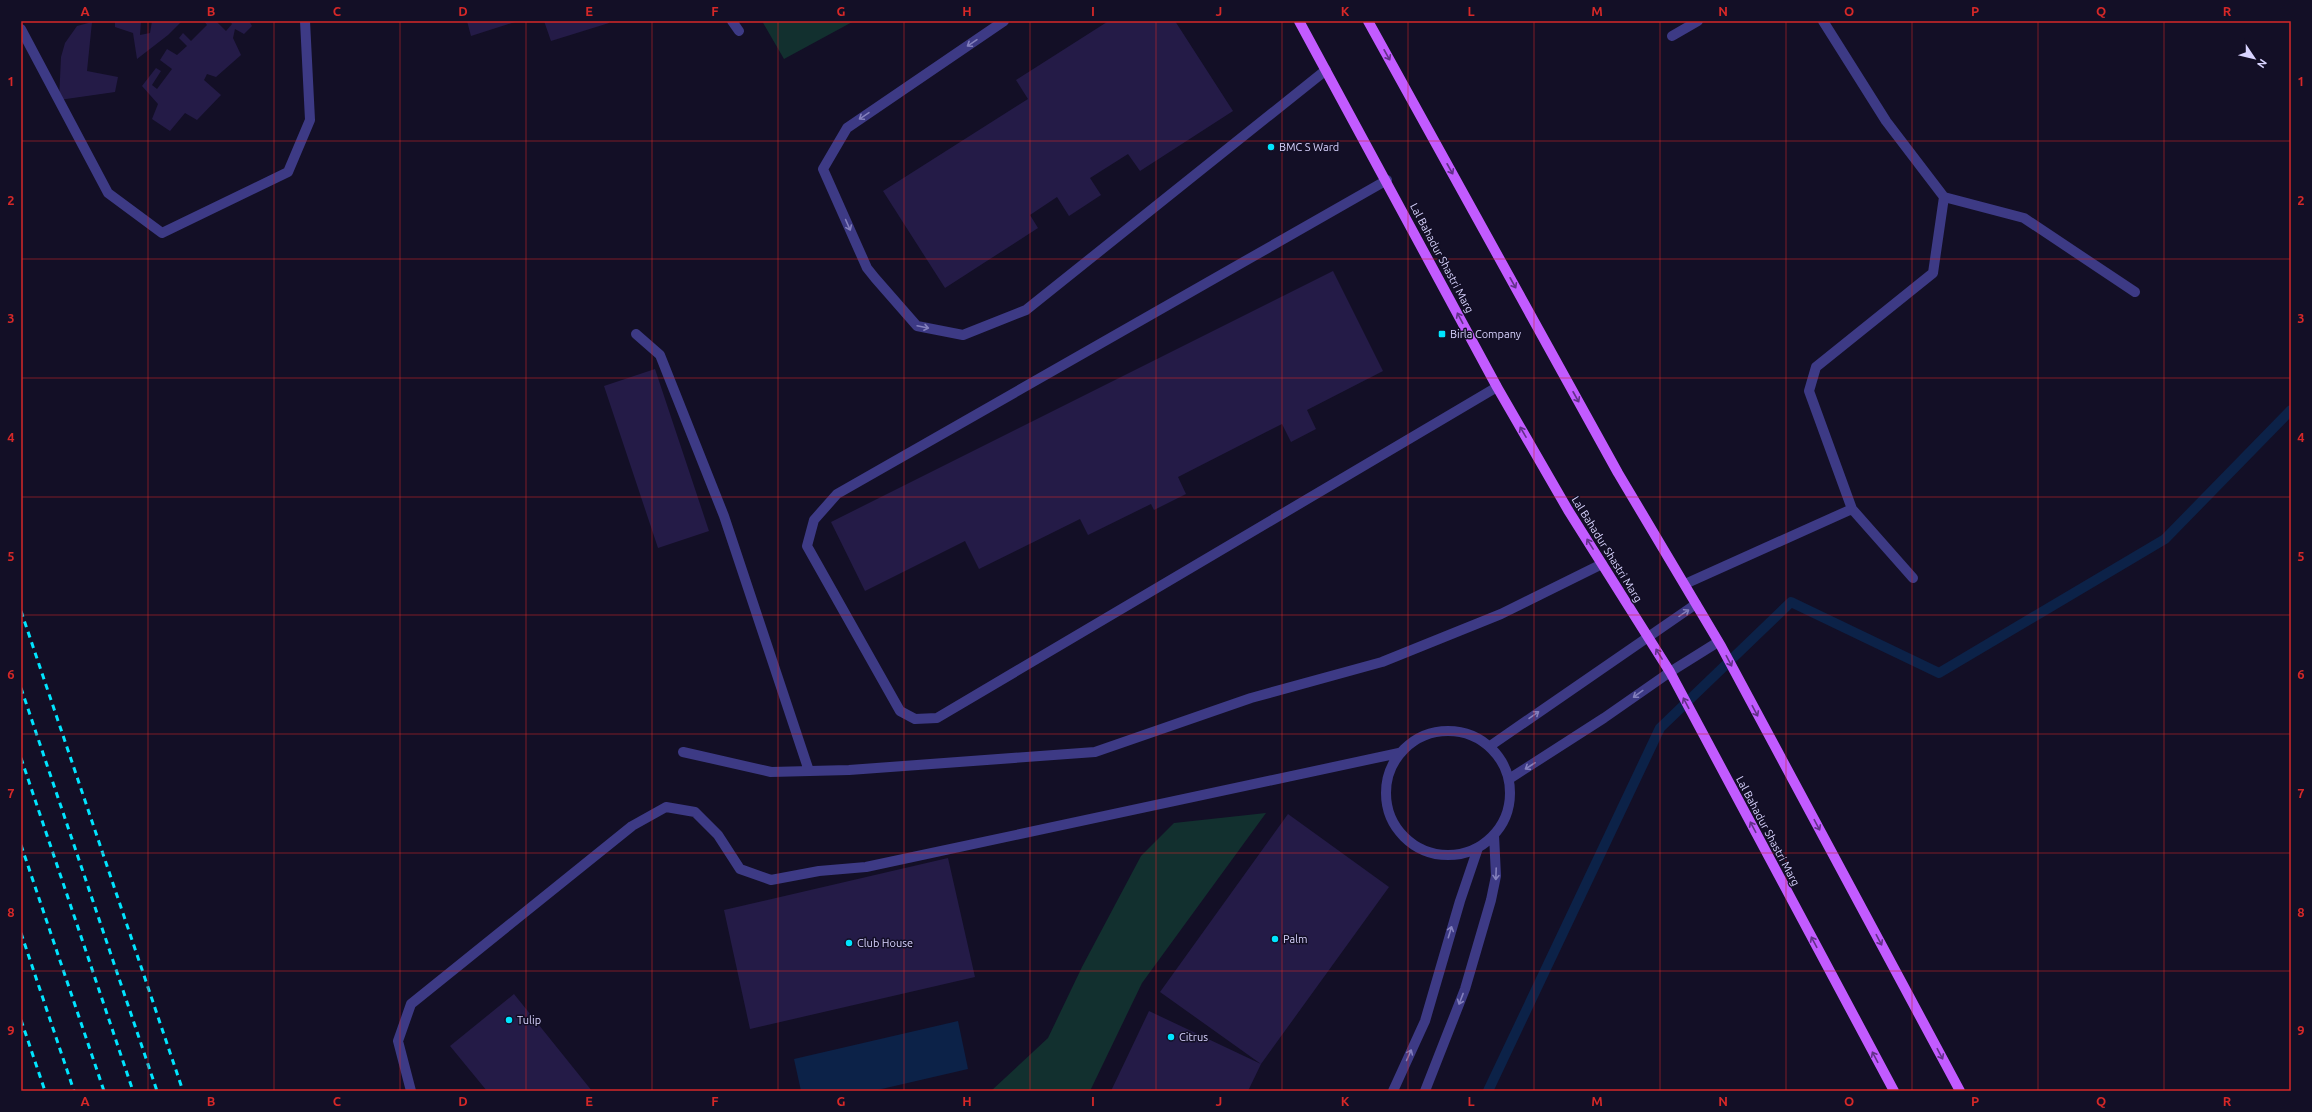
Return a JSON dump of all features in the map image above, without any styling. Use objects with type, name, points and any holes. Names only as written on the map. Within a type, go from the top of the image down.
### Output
[{"type":"main road","name":"Lal Bahadur Shastri Marg","points":[[1298,21],[1387,180],[1497,387],[1602,564],[1670,672],[1894,1091]]},
{"type":"main road","points":[[1368,21],[1618,473],[1720,644],[1960,1091]]},
{"type":"street","points":[[21,28],[108,193],[162,233],[288,172],[310,120],[305,21]]},
{"type":"street","points":[[732,21],[739,31]]},
{"type":"street","points":[[1004,21],[847,128],[823,169],[867,268],[917,326],[963,335],[1026,310],[1326,70]]},
{"type":"street","points":[[1672,36],[1696,24],[1698,21]]},
{"type":"street","points":[[1823,21],[1886,121],[1944,197],[2024,218],[2135,292]]},
{"type":"street","points":[[1387,180],[837,494],[814,520],[807,546],[900,711],[915,719],[937,718],[1497,387]]},
{"type":"street","points":[[1912,578],[1852,509],[1809,391],[1816,367],[1933,273],[1944,197]]},
{"type":"street","points":[[636,334],[660,354],[712,487],[809,770]]},
{"type":"street","points":[[1685,584],[1852,509]]},
{"type":"street","points":[[683,752],[771,772],[849,770],[1096,752],[1251,698],[1382,662],[1501,614],[1602,564]]},
{"type":"street","points":[[1490,746],[1696,604]]},
{"type":"street","points":[[1509,779],[1604,718],[1670,672],[1720,644]]},
{"type":"street","points":[[1455,730],[1474,735],[1490,746],[1502,761],[1509,779],[1510,799],[1505,818],[1494,835],[1478,848],[1457,855],[1436,854],[1416,847],[1400,833],[1388,814],[1385,793],[1388,772],[1399,753],[1415,739],[1436,731],[1455,730]]},
{"type":"street","points":[[411,1091],[398,1041],[411,1004],[632,826],[666,807],[695,812],[718,835],[740,869],[771,880],[819,871],[866,867],[1399,753]]},
{"type":"street","points":[[1425,1091],[1464,989],[1490,900],[1496,876],[1494,835]]},
{"type":"street","points":[[1394,1091],[1425,1021],[1460,900],[1478,848]]},
{"type":"green space","points":[[762,21],[854,21],[784,59]]},
{"type":"green space","points":[[1266,813],[1142,983],[1090,1091],[991,1091],[1048,1038],[1082,967],[1141,856],[1174,823]]},
{"type":"water","points":[[958,1021],[968,1069],[873,1091],[801,1091],[794,1059]]},
{"type":"building","points":[[115,21],[141,21],[140,35],[150,33],[152,21],[182,21],[168,35],[137,59],[133,33],[115,27]]},
{"type":"building","points":[[204,21],[216,21],[226,31],[232,24],[230,21],[249,21],[252,26],[244,34],[235,29],[233,38],[241,55],[216,77],[207,74],[204,80],[221,95],[197,120],[185,113],[170,131],[152,119],[158,104],[142,86],[156,68],[161,71],[152,85],[157,89],[172,69],[160,60],[167,49],[177,55],[187,46],[179,38],[183,33],[191,41],[207,25]]},
{"type":"building","points":[[467,21],[518,21],[471,36]]},
{"type":"building","points":[[544,21],[609,21],[609,23],[551,41]]},
{"type":"building","points":[[1106,21],[1175,21],[1233,111],[1140,171],[1128,154],[1090,178],[1101,195],[1069,216],[1057,197],[1030,215],[1038,228],[945,288],[883,191],[1028,99],[1016,80],[1107,22]]},
{"type":"building","points":[[92,22],[87,71],[118,77],[115,92],[59,100],[61,57],[65,43],[77,26]]},
{"type":"building","points":[[1333,271],[1383,371],[1307,410],[1316,429],[1291,442],[1282,424],[1178,477],[1186,494],[1154,510],[1151,504],[1088,535],[1080,519],[979,569],[965,541],[865,591],[831,522]]},
{"type":"building","points":[[655,369],[709,531],[658,548],[604,386]]},
{"type":"building","name":"Palm","points":[[1288,814],[1389,887],[1261,1064],[1160,992]]},
{"type":"building","name":"Club House","points":[[948,858],[975,977],[750,1029],[724,910]]},
{"type":"building","name":"Tulip","points":[[514,994],[592,1091],[487,1091],[450,1046]]},
{"type":"building","name":"Citrus","points":[[1149,1011],[1261,1064],[1248,1091],[1111,1091]]},
{"type":"waterway","points":[[1488,1091],[1660,728],[1791,602],[1939,673],[2165,539],[2291,410]]},
{"type":"railway","points":[[21,611],[183,1091]]},
{"type":"railway","points":[[21,688],[157,1091]]},
{"type":"railway","points":[[21,758],[133,1091]]},
{"type":"railway","points":[[21,845],[104,1091]]},
{"type":"railway","points":[[21,933],[74,1091]]},
{"type":"railway","points":[[21,1020],[45,1091]]},
{"type":"place","name":"BMC S Ward","points":[[1271,147]]},
{"type":"place","name":"Birla Company","points":[[1442,334]]},
{"type":"place","name":"Palm","points":[[1275,939]]},
{"type":"place","name":"Club House","points":[[849,943]]},
{"type":"place","name":"Tulip","points":[[509,1020]]},
{"type":"place","name":"Citrus","points":[[1171,1037]]}]
